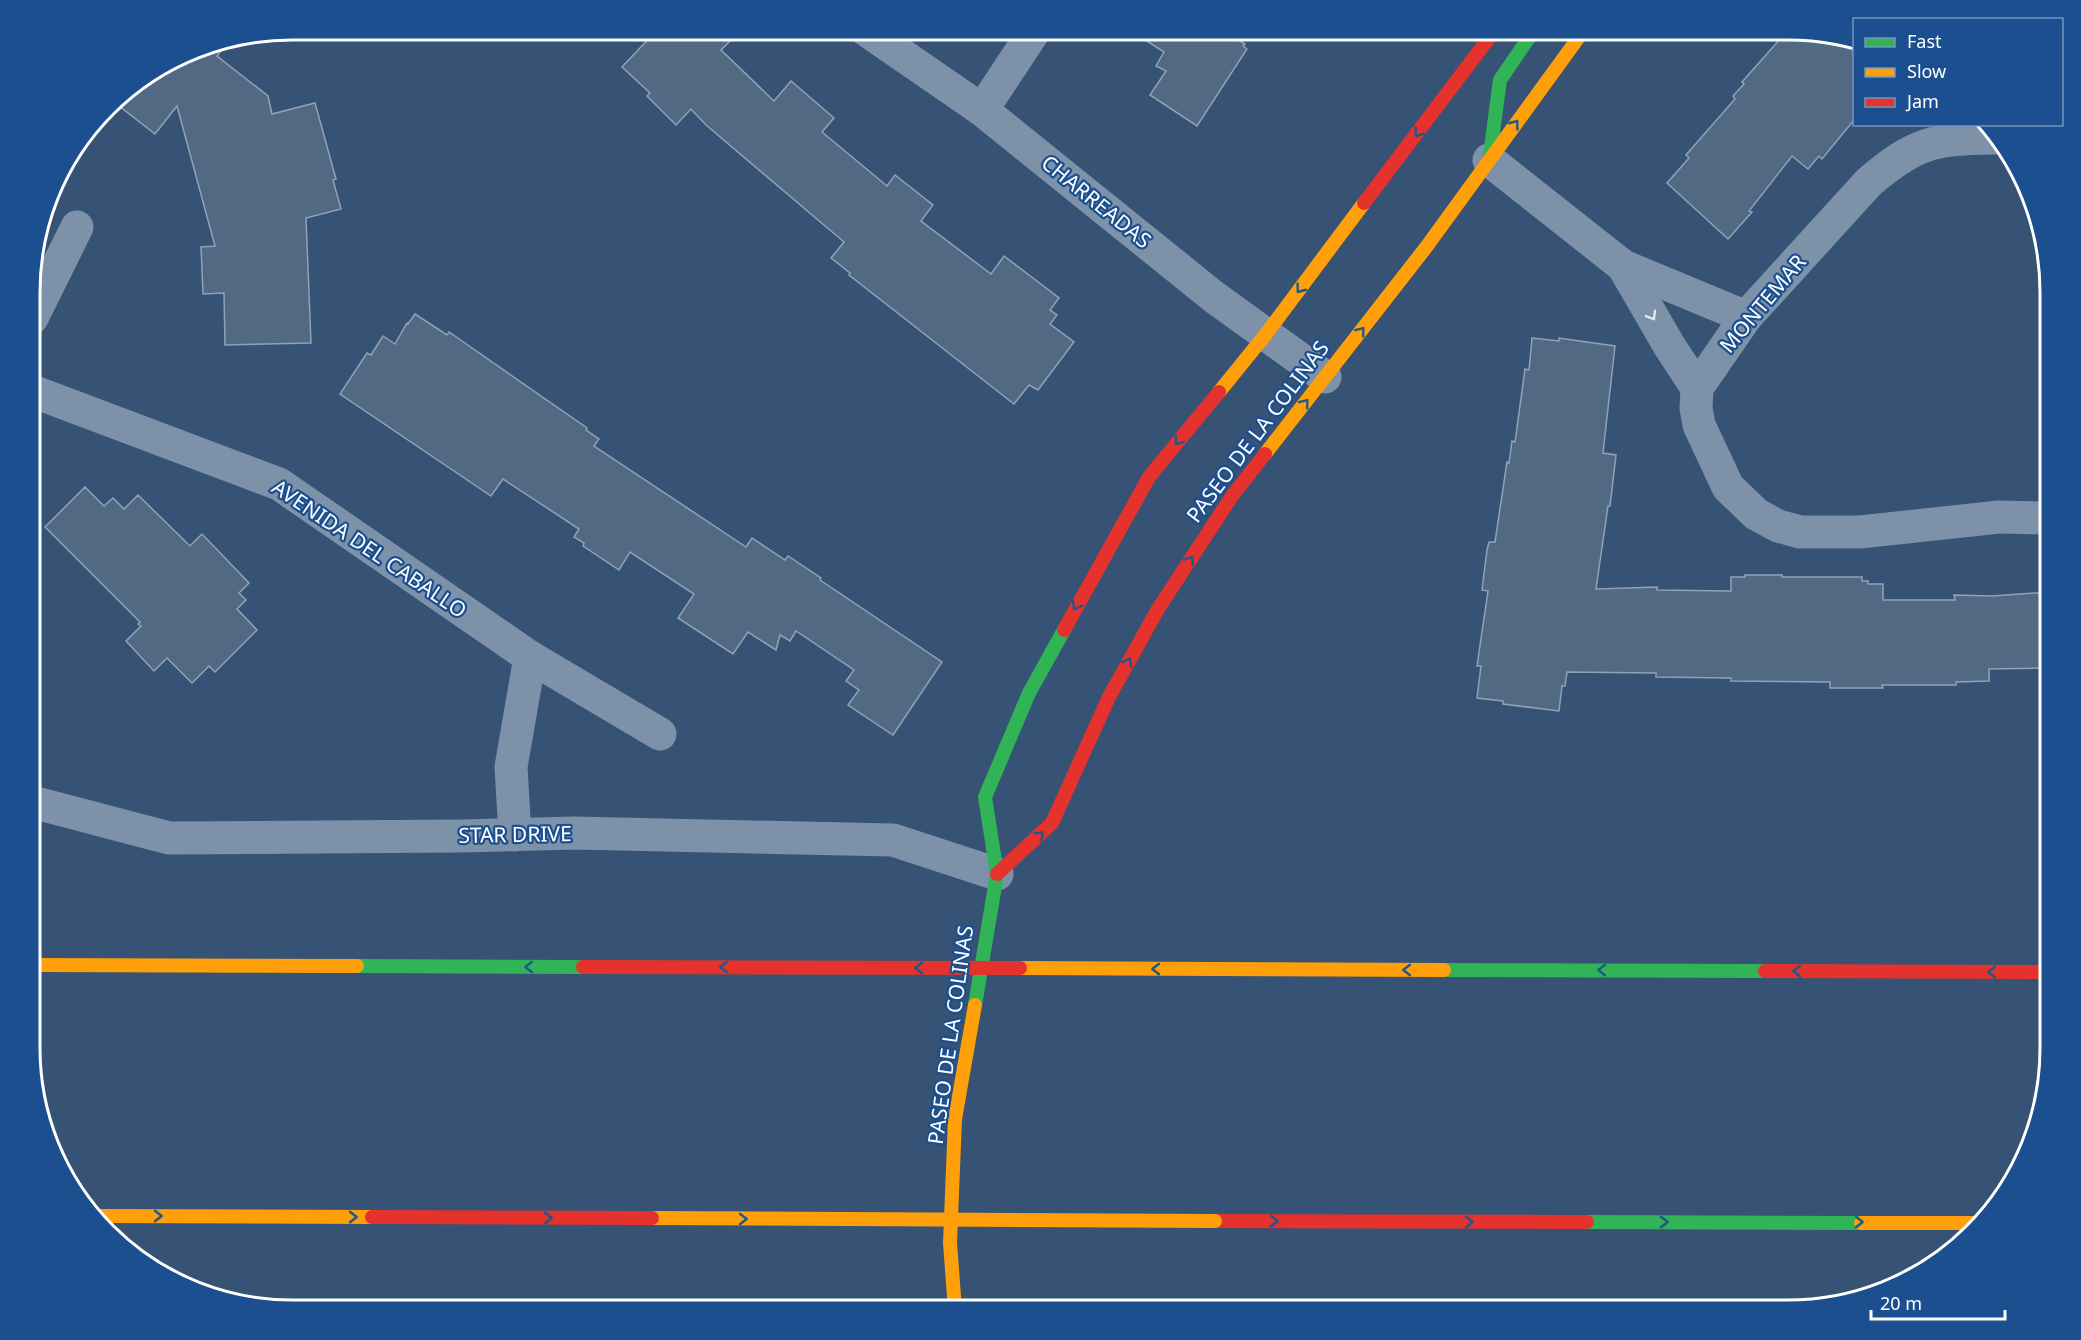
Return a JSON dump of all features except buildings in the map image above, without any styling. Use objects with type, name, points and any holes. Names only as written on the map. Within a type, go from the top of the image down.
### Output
[{"type":"main road","name":"PASEO DE LA COLINAS","points":[[954,1300],[951,1244],[955,1119],[997,874],[985,797],[1029,693],[1149,477],[1266,334],[1487,40]]},
{"type":"main road","points":[[1489,160],[1500,80],[1527,40]]},
{"type":"main road","name":"PASEO DE LA COLINAS","points":[[997,874],[1052,824],[1109,697],[1158,609],[1232,496],[1427,246],[1577,40]]},
{"type":"main road","points":[[40,965],[2041,972]]},
{"type":"main road","points":[[105,1216],[1970,1223]]},
{"type":"street","name":"CHARREADAS","points":[[880,40],[982,111],[1214,297],[1325,377]]},
{"type":"street","points":[[982,111],[1028,40]]},
{"type":"street","name":"MONTEMAR","points":[[1697,388],[1746,317],[1869,182],[1910,151],[1930,143],[1952,139],[1987,138]]},
{"type":"street","points":[[1489,160],[1623,266],[1746,317]]},
{"type":"street","points":[[40,302],[77,227]]},
{"type":"street","points":[[1623,266],[1697,388],[1696,408],[1699,425],[1728,487],[1756,514],[1778,526],[1800,532],[1860,532],[1999,518],[2041,518]]},
{"type":"street","name":"AVENIDA DEL CABALLO","points":[[40,394],[279,484],[530,657],[660,734]]},
{"type":"street","points":[[515,835],[511,767],[530,657]]},
{"type":"street","name":"STAR DRIVE","points":[[40,804],[169,838],[574,833],[893,840],[997,874]]},
{"type":"traffic: fast","points":[[1490,155],[1500,80],[1527,40]]},
{"type":"traffic: fast","points":[[975,1005],[997,874],[985,797],[1029,693],[1064,630]]},
{"type":"traffic: fast","points":[[357,966],[583,967]]},
{"type":"traffic: fast","points":[[1444,970],[1765,971]]},
{"type":"traffic: fast","points":[[1587,1222],[1861,1223]]},
{"type":"traffic: slow","points":[[1265,454],[1427,246],[1577,40]]},
{"type":"traffic: slow","points":[[1219,392],[1266,334],[1364,203]]},
{"type":"traffic: slow","points":[[40,965],[357,966]]},
{"type":"traffic: slow","points":[[1020,968],[1215,969]]},
{"type":"traffic: slow","points":[[1215,969],[1444,970]]},
{"type":"traffic: slow","points":[[954,1300],[950,1243],[955,1119],[975,1005]]},
{"type":"traffic: slow","points":[[105,1216],[372,1217]]},
{"type":"traffic: slow","points":[[652,1218],[1215,1221]]},
{"type":"traffic: slow","points":[[1861,1223],[1970,1223]]},
{"type":"traffic: jam","points":[[1364,203],[1487,40]]},
{"type":"traffic: jam","points":[[1064,630],[1149,477],[1219,392]]},
{"type":"traffic: jam","points":[[997,874],[1052,823],[1109,697],[1158,609],[1232,496],[1265,454]]},
{"type":"traffic: jam","points":[[583,967],[1020,968]]},
{"type":"traffic: jam","points":[[1765,971],[2041,972]]},
{"type":"traffic: jam","points":[[372,1217],[652,1218]]},
{"type":"traffic: jam","points":[[1215,1221],[1587,1222]]}]
